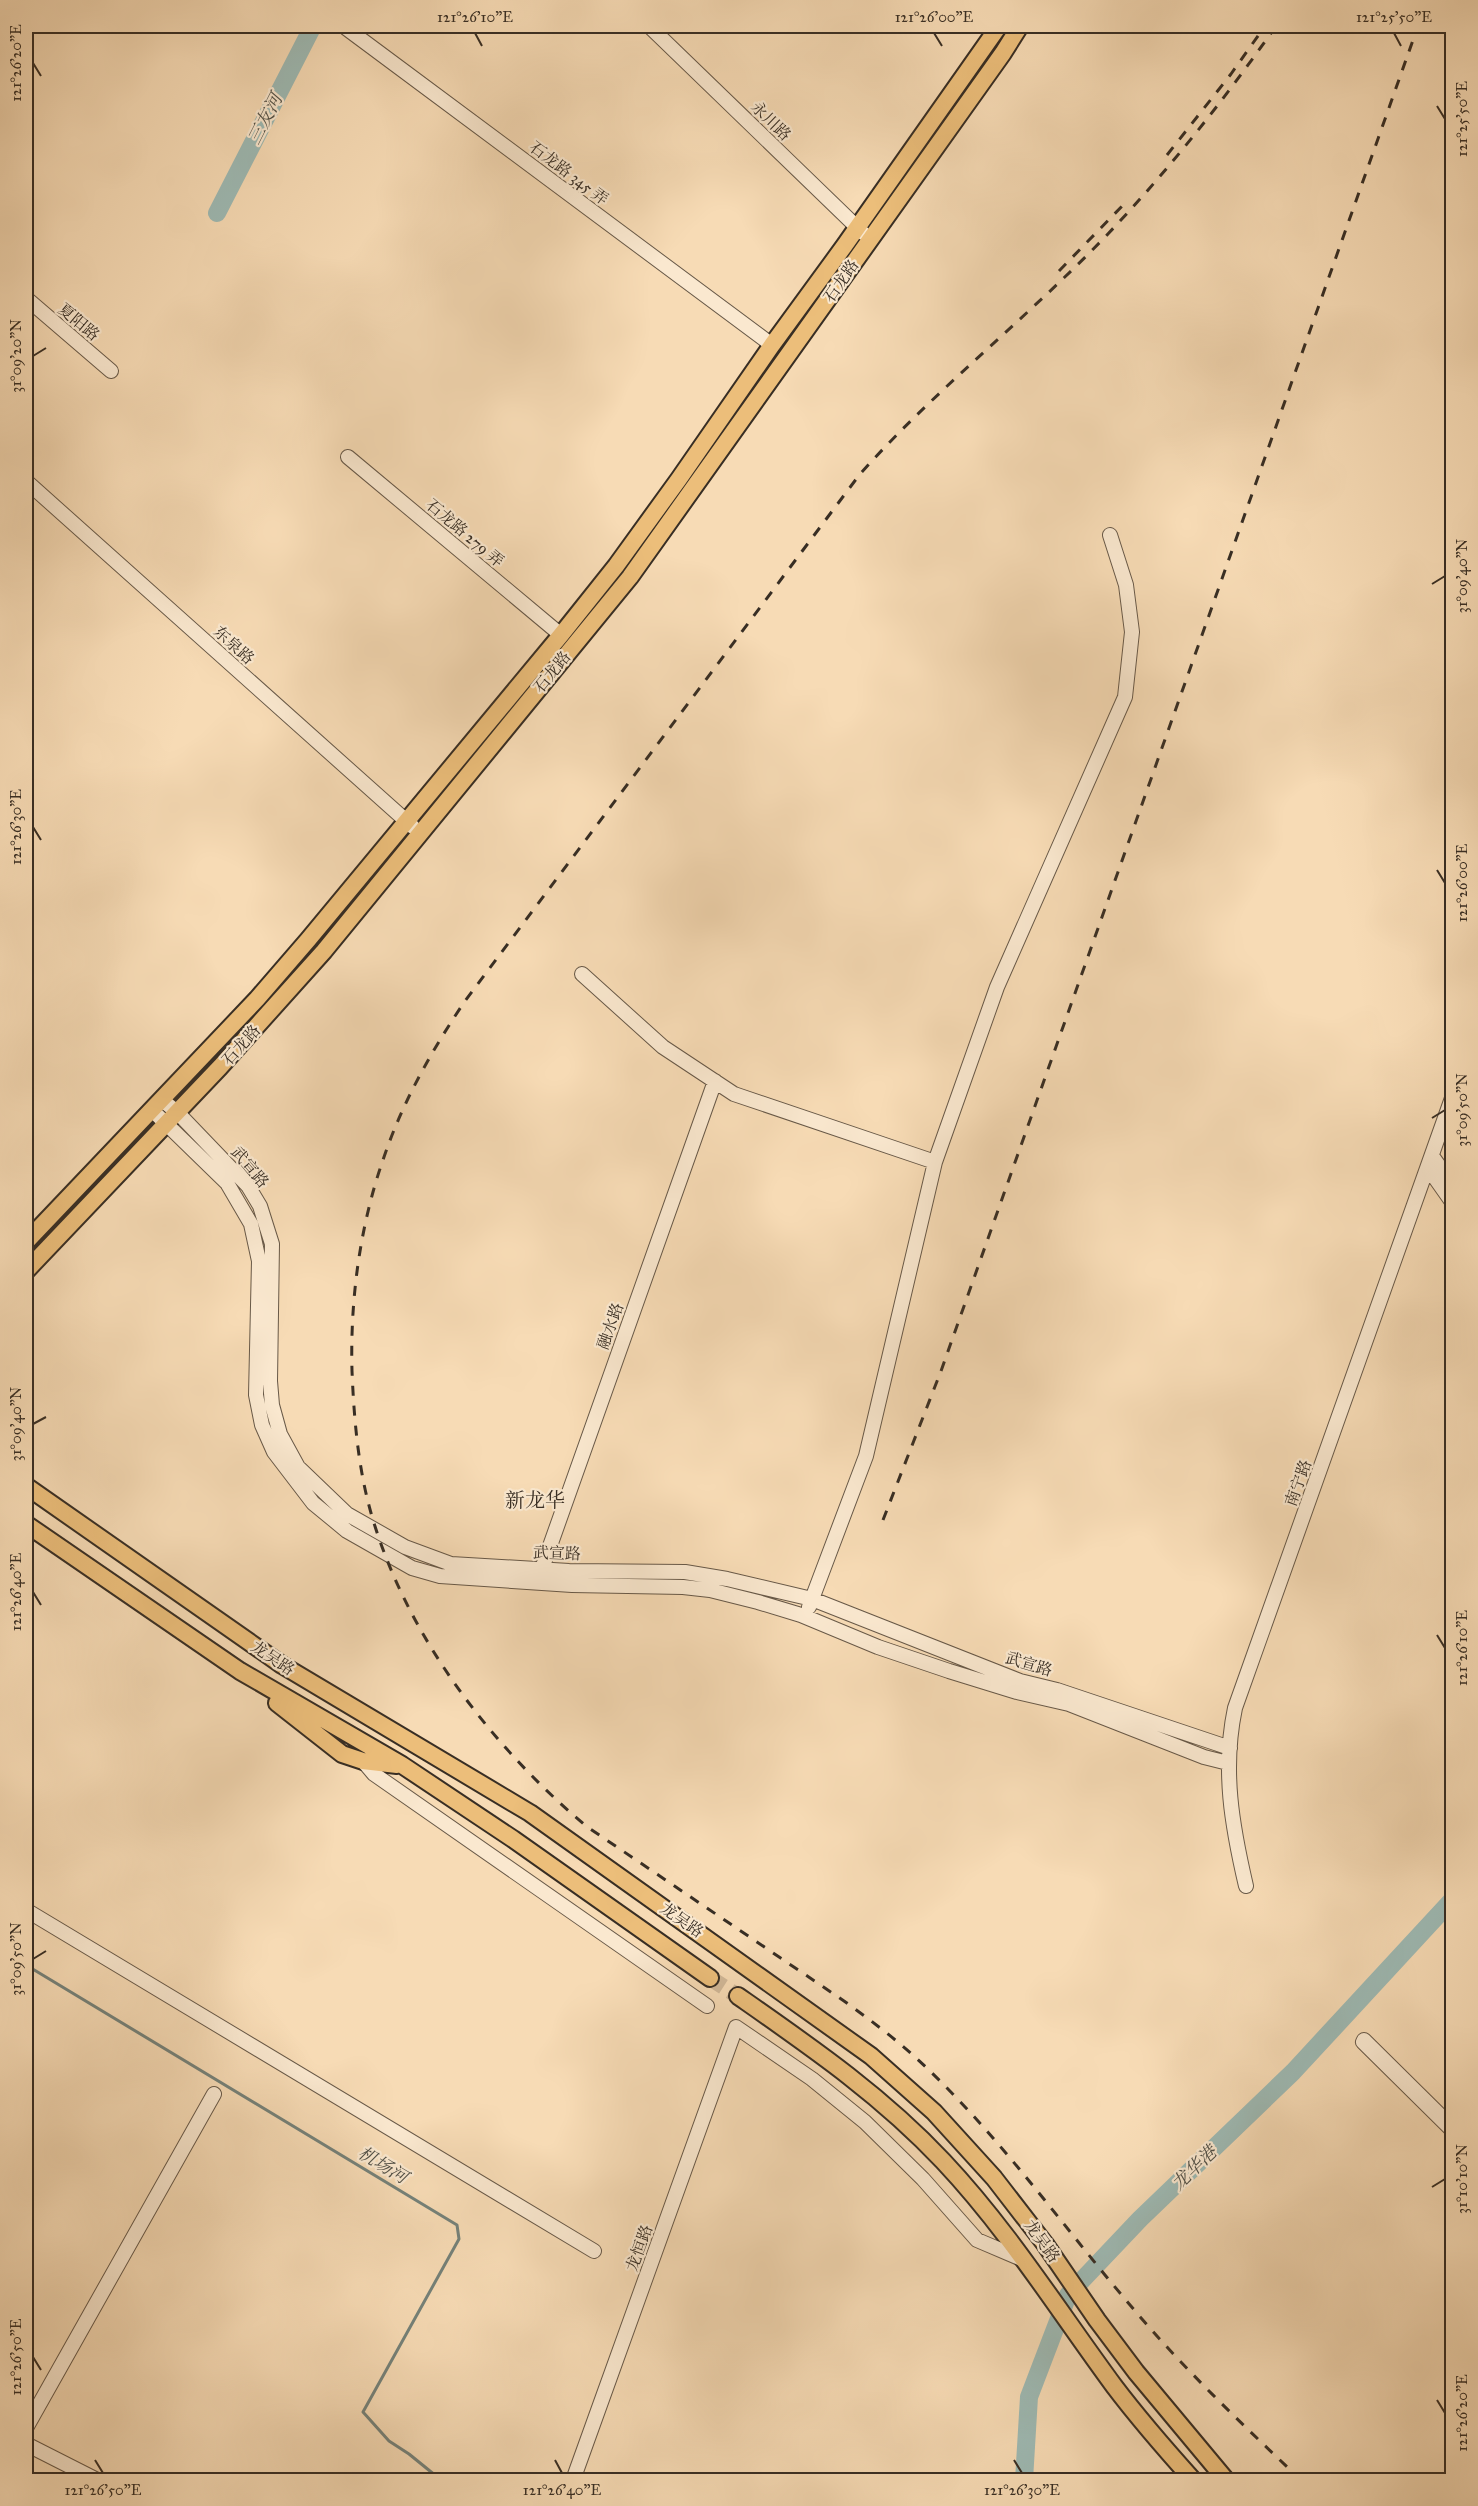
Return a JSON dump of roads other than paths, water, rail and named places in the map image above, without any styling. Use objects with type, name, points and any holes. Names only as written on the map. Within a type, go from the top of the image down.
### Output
[{"type":"main road","name":"石龙路","points":[[26,1242],[257,999],[561,635],[641,531],[999,26]]},
{"type":"main road","name":"石龙路","points":[[26,1270],[172,1118],[287,993],[421,834],[630,577],[871,240],[1020,26]]},
{"type":"main road","name":"龙吴路","points":[[26,1486],[282,1665],[530,1813],[871,2056],[934,2112],[994,2178],[1045,2244],[1136,2372],[1226,2481]]},
{"type":"main road","name":"龙吴路","points":[[26,1524],[240,1671],[402,1765],[513,1839],[710,1978]]},
{"type":"main road","points":[[240,1671],[342,1754],[363,1761],[402,1765]]},
{"type":"main road","name":"龙吴路","points":[[738,1996],[853,2077],[885,2104],[951,2170],[1026,2260],[1130,2406],[1193,2481]]},
{"type":"street","name":"永川路","points":[[649,26],[871,240]]},
{"type":"street","name":"石龙路 345 弄","points":[[346,28],[772,345]]},
{"type":"street","name":"夏阳路","points":[[26,298],[111,371]]},
{"type":"street","name":"石龙路 279 弄","points":[[348,457],[561,635]]},
{"type":"street","name":"东泉路","points":[[26,481],[421,834]]},
{"type":"street","points":[[807,1617],[866,1456],[935,1162],[997,987],[1125,697],[1132,632],[1126,585],[1110,535]]},
{"type":"street","points":[[582,974],[663,1047],[734,1094],[935,1162]]},
{"type":"street","name":"融水路","points":[[539,1576],[715,1081]]},
{"type":"street","name":"南宁路","points":[[1246,1886],[1230,1814],[1228,1763],[1230,1733],[1235,1708],[1452,1098]]},
{"type":"street","points":[[157,1105],[172,1118],[227,1183],[251,1224],[259,1261],[256,1395],[262,1425],[274,1452],[313,1503],[347,1531],[412,1568],[440,1576],[539,1576],[710,1590],[807,1617],[878,1647],[1017,1692],[1069,1704],[1204,1757],[1228,1763]]},
{"type":"street","points":[[1430,1162],[1452,1184]]},
{"type":"street","points":[[1430,1162],[1452,1202]]},
{"type":"street","name":"武宣路","points":[[539,1576],[685,1572],[727,1579],[812,1599],[1020,1681],[1057,1690],[1230,1748]]},
{"type":"street","points":[[363,1761],[374,1774],[707,2006]]},
{"type":"street","points":[[26,1910],[594,2251]]},
{"type":"street","name":"龙吴路","points":[[736,2027],[812,2079],[865,2122],[923,2178],[977,2240],[1026,2260]]},
{"type":"street","name":"龙恒路","points":[[573,2481],[736,2027]]},
{"type":"street","points":[[1364,2040],[1452,2129],[1363,2042],[1364,2040]]},
{"type":"street","points":[[26,2428],[214,2094]]},
{"type":"street","points":[[26,2444],[97,2481]]},
{"type":"waterway","name":"三友河","points":[[217,213],[313,26]]},
{"type":"waterway","name":"龙华港","points":[[1024,2480],[1029,2397],[1068,2295],[1140,2219],[1293,2072],[1452,1900]]},
{"type":"waterway","name":"机场河","points":[[26,1965],[457,2225],[459,2239],[363,2412],[389,2441],[441,2480]]},
{"type":"tunnel","points":[[710,1978],[738,1996]]},
{"type":"railway","points":[[1167,155],[1231,74],[1265,26]]},
{"type":"railway","points":[[1276,26],[1195,134],[1105,237],[1044,297],[950,383],[860,474],[465,1001],[441,1038],[409,1096],[376,1183],[358,1262],[353,1317],[352,1371],[355,1425],[363,1478],[371,1513],[386,1558],[429,1644],[485,1724],[517,1760],[586,1826],[844,2001],[915,2057],[945,2086],[1002,2149],[1109,2280],[1175,2356],[1301,2480]]},
{"type":"railway","points":[[883,1520],[941,1371],[1418,26]]},
{"type":"railway","points":[[1059,271],[1128,200]]},
{"type":"district","name":"新龙华","points":[[535,1500]]}]
